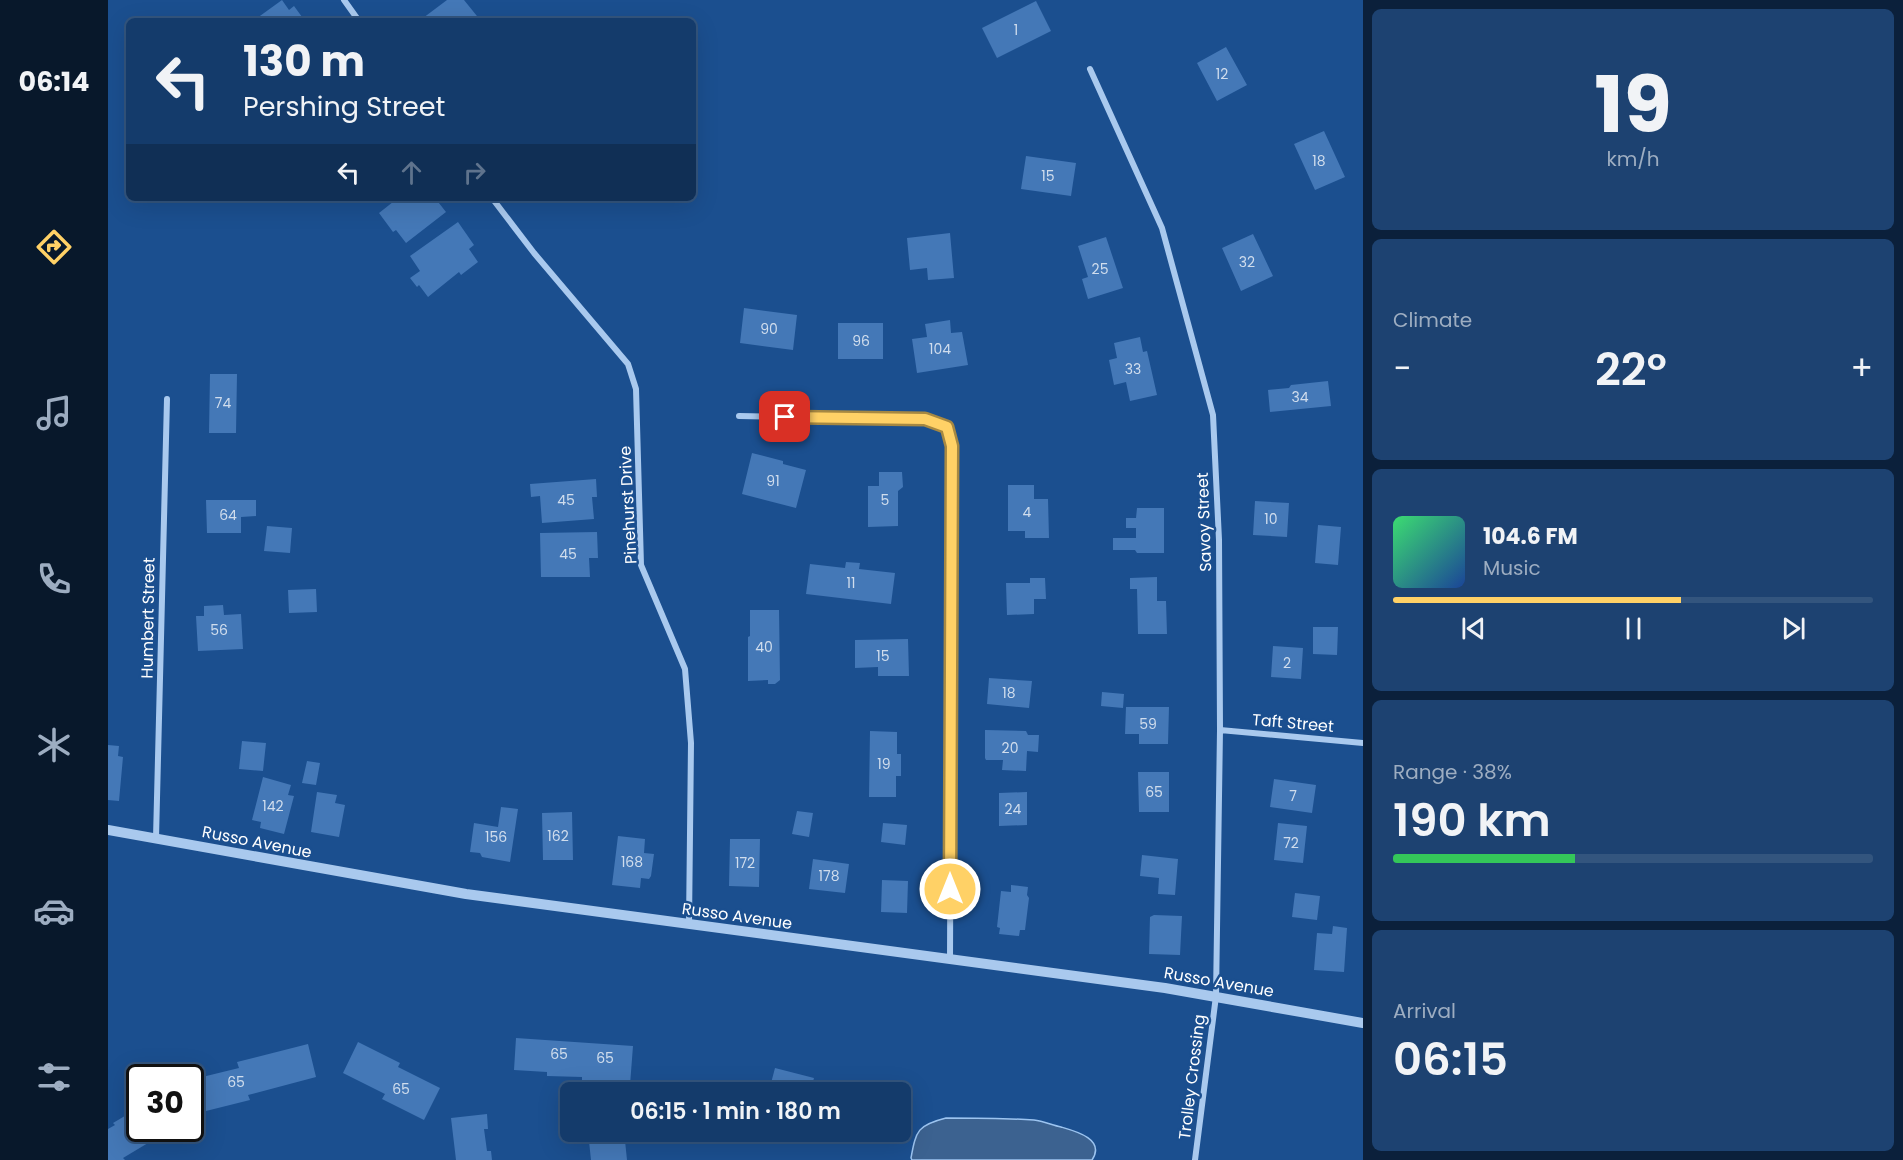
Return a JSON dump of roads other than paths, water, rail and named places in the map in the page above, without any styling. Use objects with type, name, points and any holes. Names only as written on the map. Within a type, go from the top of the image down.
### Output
[{"type":"street","points":[[344,0],[357,18]]},
{"type":"street","name":"Savoy Street","points":[[1090,69],[1162,228],[1213,415],[1219,540],[1220,730],[1216,996]]},
{"type":"street","name":"Pinehurst Drive","points":[[494,201],[534,253],[628,364],[636,389],[641,565],[685,669],[691,743],[689,924]]},
{"type":"street","name":"Humbert Street","points":[[156,838],[167,399]]},
{"type":"street","points":[[739,416],[925,419],[947,427],[952,446],[950,959]]},
{"type":"street","name":"Taft Street","points":[[1220,730],[1363,743]]},
{"type":"street","name":"Russo Avenue","points":[[108,831],[411,885],[1165,988],[1363,1023]]},
{"type":"street","name":"Trolley Crossing","points":[[1195,1160],[1216,996]]},
{"type":"water","points":[[946,1118],[1041,1121],[1087,1137],[1095,1147],[1095,1153],[1092,1160],[912,1160],[915,1141],[920,1130],[929,1123]]}]
